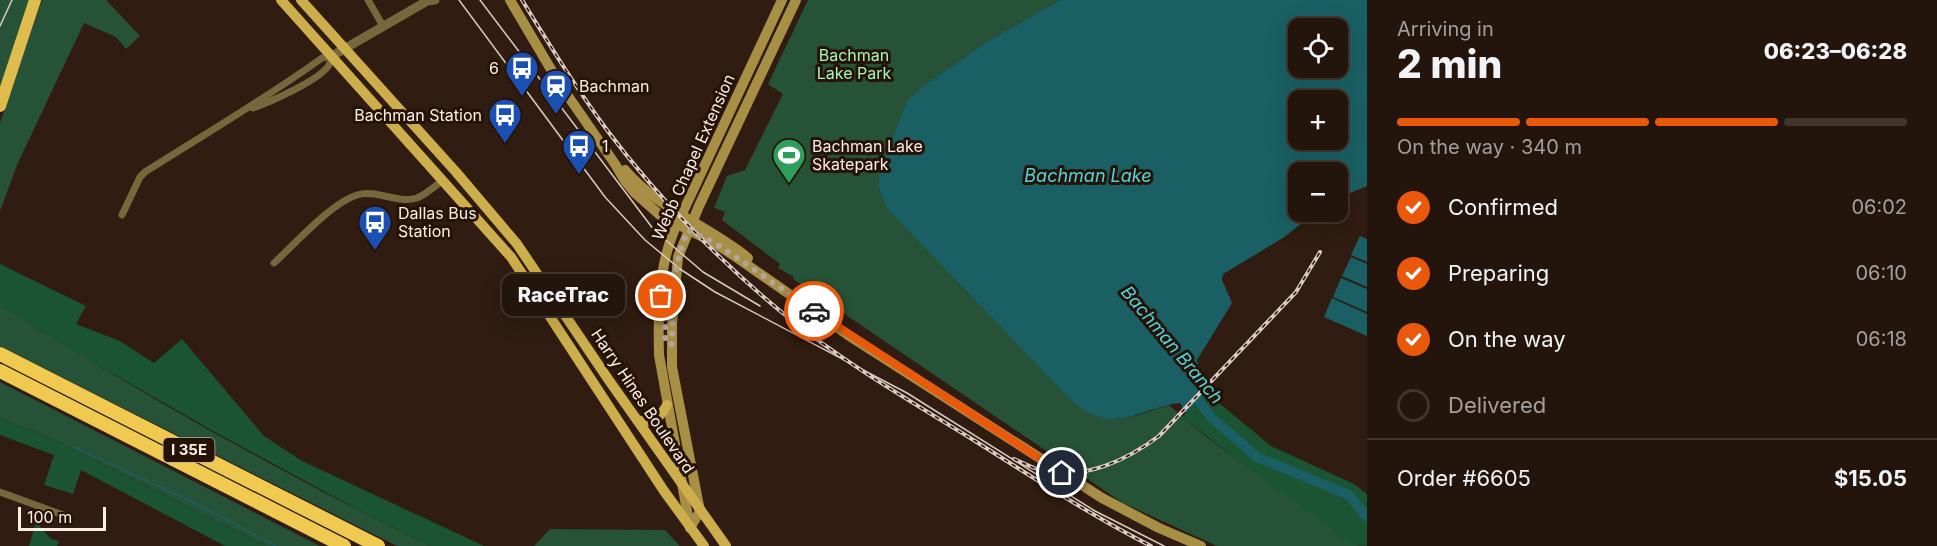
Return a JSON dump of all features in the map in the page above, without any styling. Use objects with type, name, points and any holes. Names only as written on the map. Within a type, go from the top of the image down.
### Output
[{"type":"highway","points":[[0,106],[36,0]]},
{"type":"highway","name":"I 35E","points":[[0,354],[378,546]]},
{"type":"highway","name":"I 35E","points":[[0,371],[344,546]]},
{"type":"main road","name":"Harry Hines Boulevard","points":[[281,0],[506,250],[704,546]]},
{"type":"main road","name":"Harry Hines Boulevard","points":[[301,0],[492,213],[543,281],[608,379],[726,546]]},
{"type":"main road","points":[[510,0],[559,83],[615,164],[622,167],[679,220],[770,279],[848,335],[1102,498],[1159,528],[1201,546]]},
{"type":"main road","name":"Webb Chapel Extension","points":[[690,528],[659,355],[663,268],[679,220],[782,0]]},
{"type":"main road","name":"Webb Chapel Extension","points":[[700,511],[672,367],[676,270],[681,246],[796,0]]},
{"type":"main road","points":[[751,63],[763,69]]},
{"type":"main road","points":[[732,136],[729,130],[738,106],[738,91]]},
{"type":"main road","points":[[443,180],[456,172]]},
{"type":"main road","points":[[699,206],[710,231]]},
{"type":"main road","points":[[690,226],[710,231],[750,259],[770,279]]},
{"type":"main road","points":[[531,288],[543,281]]},
{"type":"main road","points":[[661,296],[666,305],[665,341],[672,344]]},
{"type":"main road","points":[[596,387],[608,379]]},
{"type":"main road","points":[[637,420],[649,422],[657,419],[667,405]]},
{"type":"main road","points":[[690,528],[700,511]]},
{"type":"street","points":[[368,0],[383,26]]},
{"type":"street","points":[[122,215],[140,177],[145,172],[248,109],[264,95],[322,58],[332,56],[430,0]]},
{"type":"street","points":[[248,109],[269,103],[316,77],[329,66],[332,56]]},
{"type":"street","points":[[274,263],[333,209],[349,199],[364,194],[373,194],[412,199],[426,194],[443,180]]},
{"type":"street","points":[[0,492],[63,514]]},
{"type":"green space","points":[[0,0],[30,0],[0,91]]},
{"type":"green space","points":[[42,0],[106,0],[140,36],[126,49],[116,37],[84,23],[17,165],[0,211],[0,123]]},
{"type":"green space","name":"Bachman Lake Park","points":[[808,0],[1060,0],[986,42],[929,82],[1117,419],[1169,405],[1213,442],[1306,508],[1351,544],[1358,544],[1358,546],[1217,546],[1123,503],[793,279],[794,277],[778,268],[780,264],[722,220],[725,212],[714,208],[727,176],[745,170],[783,94],[768,84]]},
{"type":"green space","points":[[0,264],[86,306],[76,324],[120,341],[154,363],[182,339],[264,436],[302,461],[484,546],[430,546],[222,436],[71,350],[0,305]]},
{"type":"green space","points":[[0,305],[105,370],[212,432],[430,546],[397,546],[0,346]]},
{"type":"green space","points":[[0,382],[320,546],[266,546],[59,442],[0,418]]},
{"type":"green space","points":[[1207,393],[1271,446],[1354,484],[1367,494],[1367,546],[1351,545],[1182,417]]},
{"type":"green space","points":[[0,418],[59,442],[266,546],[225,546],[81,470],[73,494],[44,485],[54,455],[0,435]]},
{"type":"green space","points":[[36,522],[51,539],[59,541],[57,546],[29,546]]},
{"type":"green space","points":[[550,529],[665,530],[680,546],[534,546]]},
{"type":"water","name":"Bachman Lake","points":[[1060,0],[1367,0],[1367,186],[1348,194],[1348,162],[1288,162],[1288,222],[1303,222],[1283,238],[1223,274],[1222,280],[1232,303],[1197,360],[1199,369],[1203,371],[1207,393],[1186,413],[1180,403],[1125,418],[1098,417],[1070,399],[888,209],[879,188],[879,170],[908,100],[929,82],[986,42]]},
{"type":"water","points":[[1360,236],[1367,239],[1367,262],[1351,255]]},
{"type":"water","points":[[1351,257],[1367,264],[1367,287],[1342,276]]},
{"type":"water","points":[[1341,278],[1367,289],[1367,312],[1333,297]]},
{"type":"water","points":[[1332,298],[1367,314],[1367,336],[1324,317]]},
{"type":"waterway","name":"Bachman Branch","points":[[1190,390],[1212,418],[1257,457],[1349,495],[1367,517]]},
{"type":"waterway","points":[[74,447],[197,504],[276,546]]},
{"type":"tram line","points":[[0,26],[12,0]]},
{"type":"tram line","points":[[459,0],[605,197],[645,240],[680,269],[715,292],[907,393],[1095,511],[1164,546]]},
{"type":"tram line","points":[[480,0],[654,230],[703,272],[760,306]]},
{"type":"railway","points":[[522,0],[584,98],[647,180],[692,230],[765,298],[812,336],[881,383],[1062,496],[1151,546]]},
{"type":"railway","points":[[1014,459],[1044,471],[1075,473],[1105,466],[1147,445],[1159,436],[1296,292],[1320,252]]},
{"type":"way so far","points":[[661,296],[666,305],[665,341],[672,344],[676,270],[681,246],[688,230],[713,242],[814,311]]},
{"type":"place","name":"6","points":[[522,97]]},
{"type":"place","name":"Bachman","points":[[556,115]]},
{"type":"place","name":"Bachman Station","points":[[505,144]]},
{"type":"place","name":"1","points":[[579,175]]},
{"type":"place","name":"Bachman Lake Skatepark","points":[[789,184]]},
{"type":"place","name":"Dallas Bus Station","points":[[375,251]]},
{"type":"place","name":"RaceTrac","points":[[661,296]]},
{"type":"route","points":[[814,311],[1062,473]]}]
